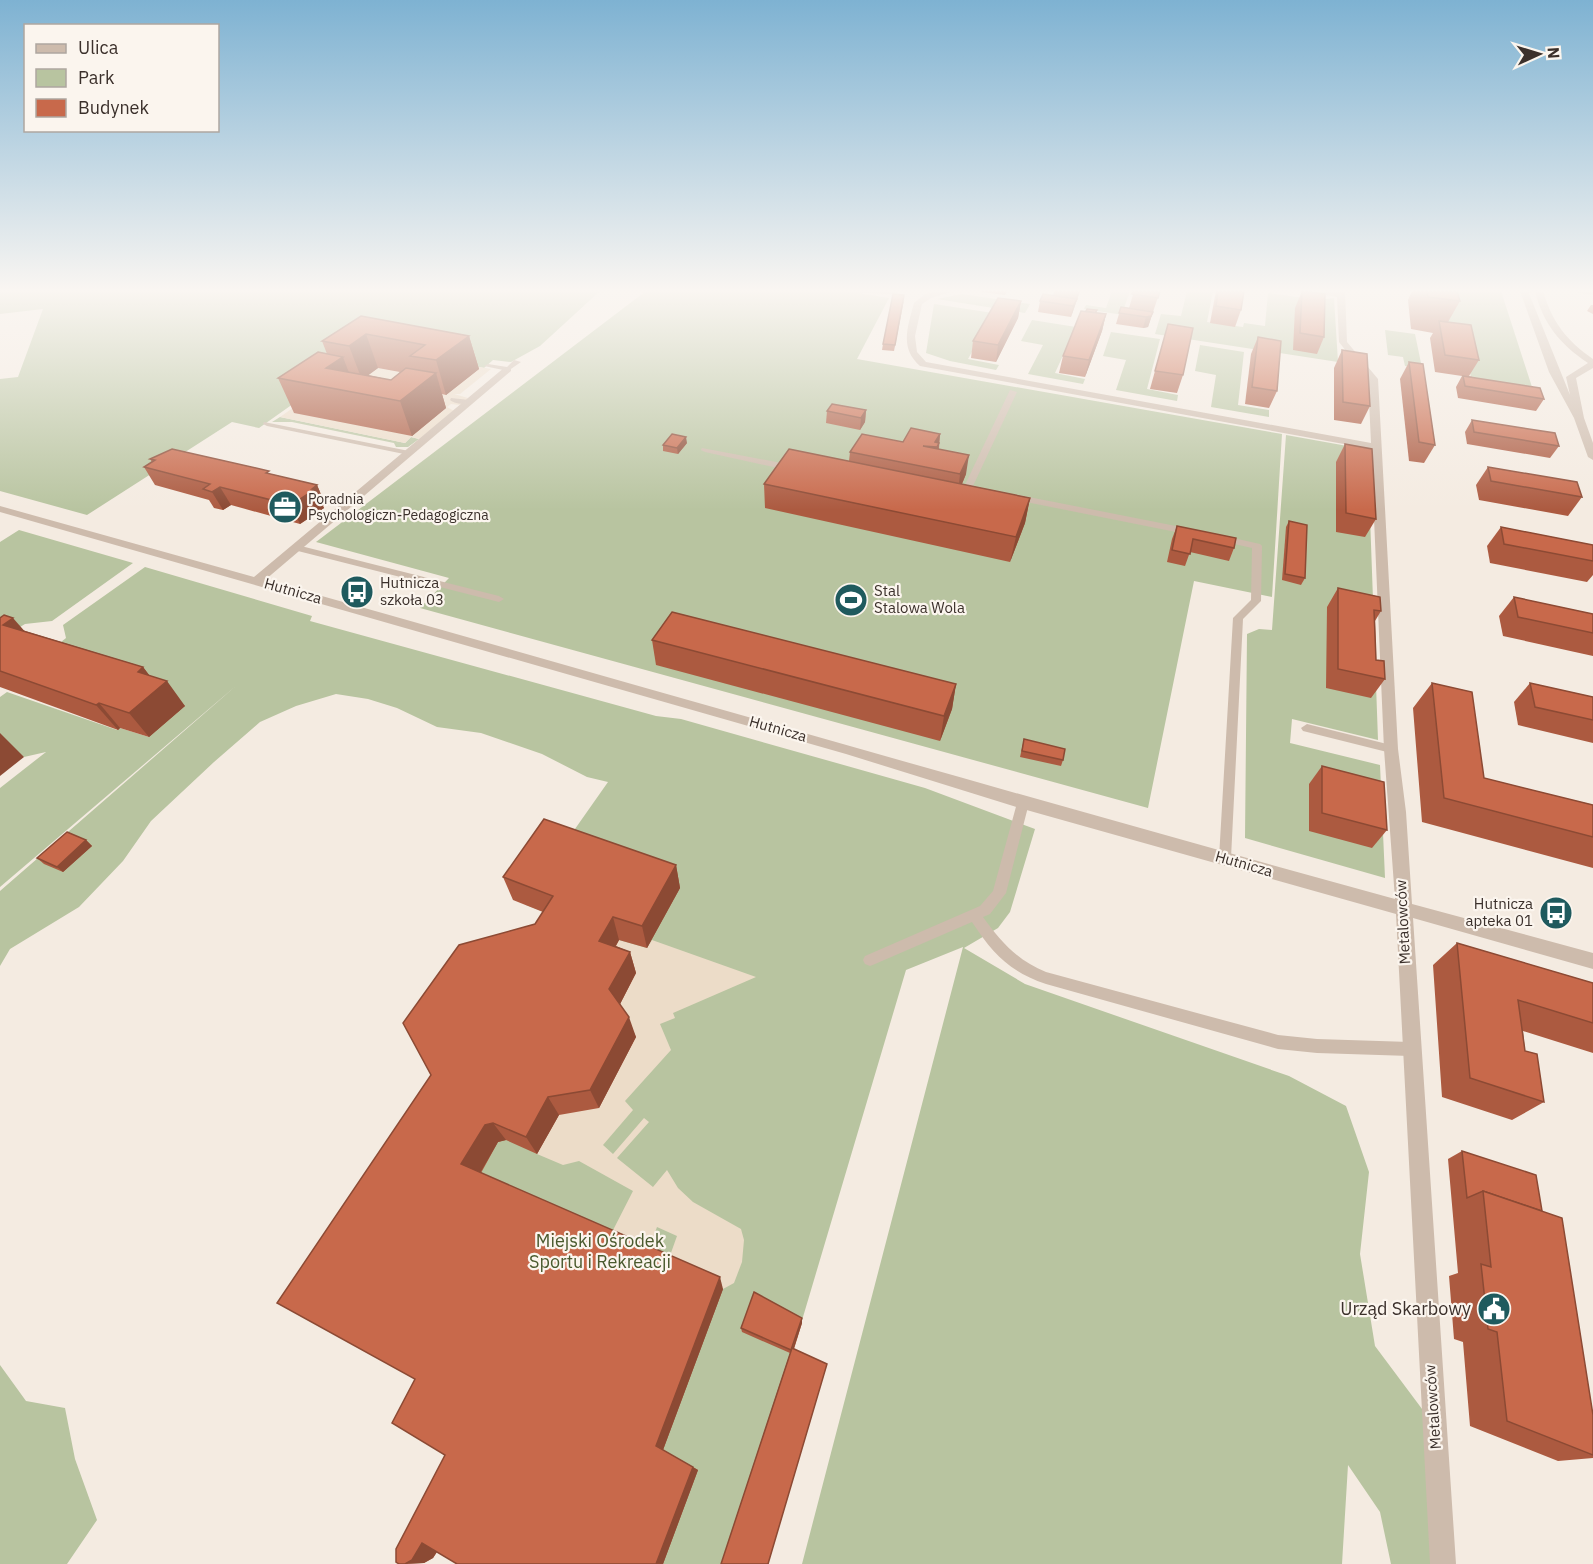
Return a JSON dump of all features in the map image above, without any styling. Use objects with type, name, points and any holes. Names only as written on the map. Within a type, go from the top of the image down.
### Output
[{"type":"street","points":[[923,364],[1378,447]]},
{"type":"street","name":"Metalowców","points":[[1361,364],[1373,379],[1378,447],[1391,749],[1398,812],[1410,1048],[1443,1564]]},
{"type":"street","points":[[1551,364],[1563,396],[1579,418]]},
{"type":"street","points":[[1593,364],[1571,377],[1579,418],[1593,457]]},
{"type":"street","points":[[256,581],[512,366]]},
{"type":"street","name":"Hutnicza","points":[[0,508],[836,746],[1023,802],[1554,952],[1593,961]]},
{"type":"street","name":"Hutnicza","points":[[1554,952],[1593,968]]},
{"type":"lane","points":[[488,366],[512,366]]},
{"type":"lane","points":[[991,492],[966,491],[1014,392]]},
{"type":"lane","points":[[454,400],[469,402]]},
{"type":"lane","points":[[267,424],[409,453]]},
{"type":"lane","points":[[705,450],[798,469]]},
{"type":"lane","points":[[1002,494],[1257,546],[1256,601],[1238,618],[1225,858]]},
{"type":"lane","points":[[297,548],[499,599]]},
{"type":"lane","points":[[1307,728],[1391,749]]},
{"type":"lane","points":[[870,960],[985,910],[999,894],[1023,802]]},
{"type":"lane","points":[[975,916],[1005,956],[1024,971],[1046,978],[1278,1042],[1317,1046],[1410,1048]]},
{"type":"green space","points":[[23,364],[349,364],[259,428],[232,422],[87,515],[0,491],[0,379],[18,377]]},
{"type":"green space","points":[[462,364],[489,364],[484,368]]},
{"type":"green space","points":[[550,364],[885,364],[1282,434],[1272,597],[1194,581],[1148,808],[420,608],[449,578],[316,542]]},
{"type":"green space","points":[[965,364],[999,365],[996,370]]},
{"type":"green space","points":[[1033,364],[1059,364],[1055,373],[1085,379],[1083,384],[1028,374]]},
{"type":"green space","points":[[1125,364],[1154,364],[1147,389],[1178,395],[1177,401],[1116,390]]},
{"type":"green space","points":[[1196,364],[1243,364],[1238,405],[1269,410],[1269,417],[1211,407],[1216,375],[1195,371]]},
{"type":"green space","points":[[1405,364],[1421,364],[1422,368],[1405,366]]},
{"type":"green space","points":[[1468,364],[1525,364],[1532,387],[1473,388]]},
{"type":"green space","points":[[280,417],[405,443],[411,437],[419,439],[408,447],[396,447],[394,443],[292,422],[272,422]]},
{"type":"green space","points":[[1286,435],[1353,447],[1368,460],[1378,740],[1292,719],[1290,743],[1380,765],[1385,878],[1245,838],[1247,634],[1259,629],[1272,630]]},
{"type":"green space","points":[[19,530],[133,563],[52,621],[25,624],[0,639],[0,542]]},
{"type":"green space","name":"Miejski Ośrodek Sportu i Rekreacji","points":[[145,567],[312,616],[310,621],[656,716],[681,719],[925,788],[1035,829],[1010,912],[998,928],[964,948],[1025,984],[1289,1076],[1346,1106],[1369,1172],[1360,1254],[1375,1346],[1434,1425],[1443,1564],[1391,1564],[1380,1512],[1348,1465],[1342,1564],[802,1564],[963,947],[906,970],[792,1354],[724,1564],[570,1564],[434,1387],[302,1314],[562,919],[526,905],[563,846],[608,782],[587,777],[542,754],[481,733],[437,727],[397,708],[368,699],[336,694],[296,706],[260,722],[214,762],[151,821],[123,861],[79,907],[10,949],[0,966],[0,891],[237,685],[0,887],[0,788],[46,752],[24,757],[0,747],[0,697],[7,692],[117,730],[120,728],[149,737],[45,655],[66,638],[63,625]]},
{"type":"green space","points":[[0,1365],[26,1401],[65,1408],[75,1459],[97,1520],[67,1564],[0,1564]]},
{"type":"shaded area","points":[[352,364],[463,364],[491,369],[460,394],[454,394],[468,398],[460,405],[451,404],[447,407],[454,411],[419,439],[411,437],[405,443],[280,417]]},
{"type":"shaded area","points":[[619,940],[647,948],[652,940],[756,977],[673,1013],[675,1018],[660,1024],[671,1050],[625,1101],[633,1110],[603,1145],[613,1154],[644,1118],[649,1122],[617,1158],[653,1187],[667,1170],[678,1188],[693,1202],[741,1229],[744,1240],[742,1262],[734,1283],[723,1289],[667,1264],[677,1236],[657,1227],[647,1255],[609,1238],[633,1191],[579,1161],[563,1165],[537,1154],[617,1008],[607,961]]},
{"type":"building","points":[[300,364],[332,364],[326,368],[391,380],[406,368],[436,373],[400,401],[278,378]]},
{"type":"building","points":[[1157,364],[1185,364],[1183,375],[1155,371]]},
{"type":"building","points":[[1255,364],[1279,364],[1277,391],[1252,387]]},
{"type":"building","points":[[1342,364],[1368,364],[1370,406],[1343,402]]},
{"type":"building","points":[[1409,364],[1423,364],[1435,445],[1419,442]]},
{"type":"building","points":[[1463,376],[1540,388],[1544,399],[1465,386]]},
{"type":"building","points":[[832,404],[866,410],[861,418],[827,411]]},
{"type":"building","points":[[1472,420],[1555,433],[1559,446],[1474,432]]},
{"type":"building","points":[[911,428],[940,434],[935,442],[939,443],[937,447],[923,446],[969,455],[960,474],[850,452],[862,434],[903,442]]},
{"type":"building","points":[[672,434],[686,437],[677,448],[663,445]]},
{"type":"building","points":[[1345,444],[1372,449],[1376,519],[1346,513]]},
{"type":"building","points":[[172,449],[269,471],[266,473],[317,485],[312,489],[315,489],[291,505],[220,487],[212,492],[203,489],[210,484],[144,467],[155,460],[150,459]]},
{"type":"building","points":[[789,449],[1030,498],[1016,537],[764,484]]},
{"type":"building","points":[[1488,467],[1577,482],[1582,497],[1491,481]]},
{"type":"building","points":[[1289,521],[1307,525],[1305,578],[1285,574]]},
{"type":"building","points":[[1177,526],[1236,538],[1234,548],[1193,539],[1190,554],[1172,550]]},
{"type":"building","points":[[1501,527],[1593,545],[1593,561],[1504,544]]},
{"type":"building","points":[[1338,588],[1380,597],[1381,611],[1374,610],[1376,660],[1384,661],[1385,679],[1338,669]]},
{"type":"building","points":[[1514,597],[1593,614],[1593,633],[1518,617]]},
{"type":"building","points":[[672,612],[956,684],[944,716],[652,640]]},
{"type":"building","points":[[4,615],[13,618],[3,625],[143,667],[138,672],[167,681],[129,713],[99,703],[96,705],[0,671],[0,618]]},
{"type":"building","points":[[1432,683],[1472,692],[1484,778],[1593,805],[1593,837],[1444,798]]},
{"type":"building","points":[[1530,683],[1593,697],[1593,720],[1535,707]]},
{"type":"building","points":[[1024,739],[1065,749],[1063,760],[1022,751]]},
{"type":"building","points":[[1322,766],[1384,782],[1387,830],[1322,813]]},
{"type":"building","points":[[544,819],[676,865],[642,926],[613,917],[599,941],[630,952],[609,989],[629,1017],[590,1090],[548,1097],[526,1137],[493,1123],[485,1125],[461,1164],[720,1277],[656,1446],[693,1467],[656,1564],[457,1564],[422,1543],[412,1560],[399,1564],[396,1562],[396,1549],[445,1455],[392,1423],[415,1379],[277,1303],[431,1075],[403,1023],[459,945],[535,924],[553,896],[503,877]]},
{"type":"building","points":[[67,832],[86,840],[57,867],[37,858]]},
{"type":"building","points":[[1457,943],[1593,983],[1593,1023],[1518,1000],[1525,1051],[1537,1054],[1544,1102],[1470,1078]]},
{"type":"building","points":[[1462,1151],[1536,1175],[1542,1211],[1483,1191],[1467,1198]]},
{"type":"building","points":[[1483,1191],[1562,1218],[1593,1415],[1593,1455],[1507,1421],[1497,1332],[1488,1329],[1481,1264],[1491,1267]]},
{"type":"building","points":[[754,1292],[802,1318],[791,1350],[741,1328]]},
{"type":"building","points":[[792,1348],[827,1364],[768,1564],[721,1564]]},
{"type":"place","name":"Poradnia Psychologiczn-Pedagogiczna","points":[[285,507]]},
{"type":"place","name":"Hutnicza szkoła 03","points":[[357,592]]},
{"type":"place","name":"Stal Stalowa Wola","points":[[851,600]]},
{"type":"place","name":"Hutnicza apteka 01","points":[[1556,913]]},
{"type":"place","name":"Urząd Skarbowy","points":[[1494,1309]]}]
